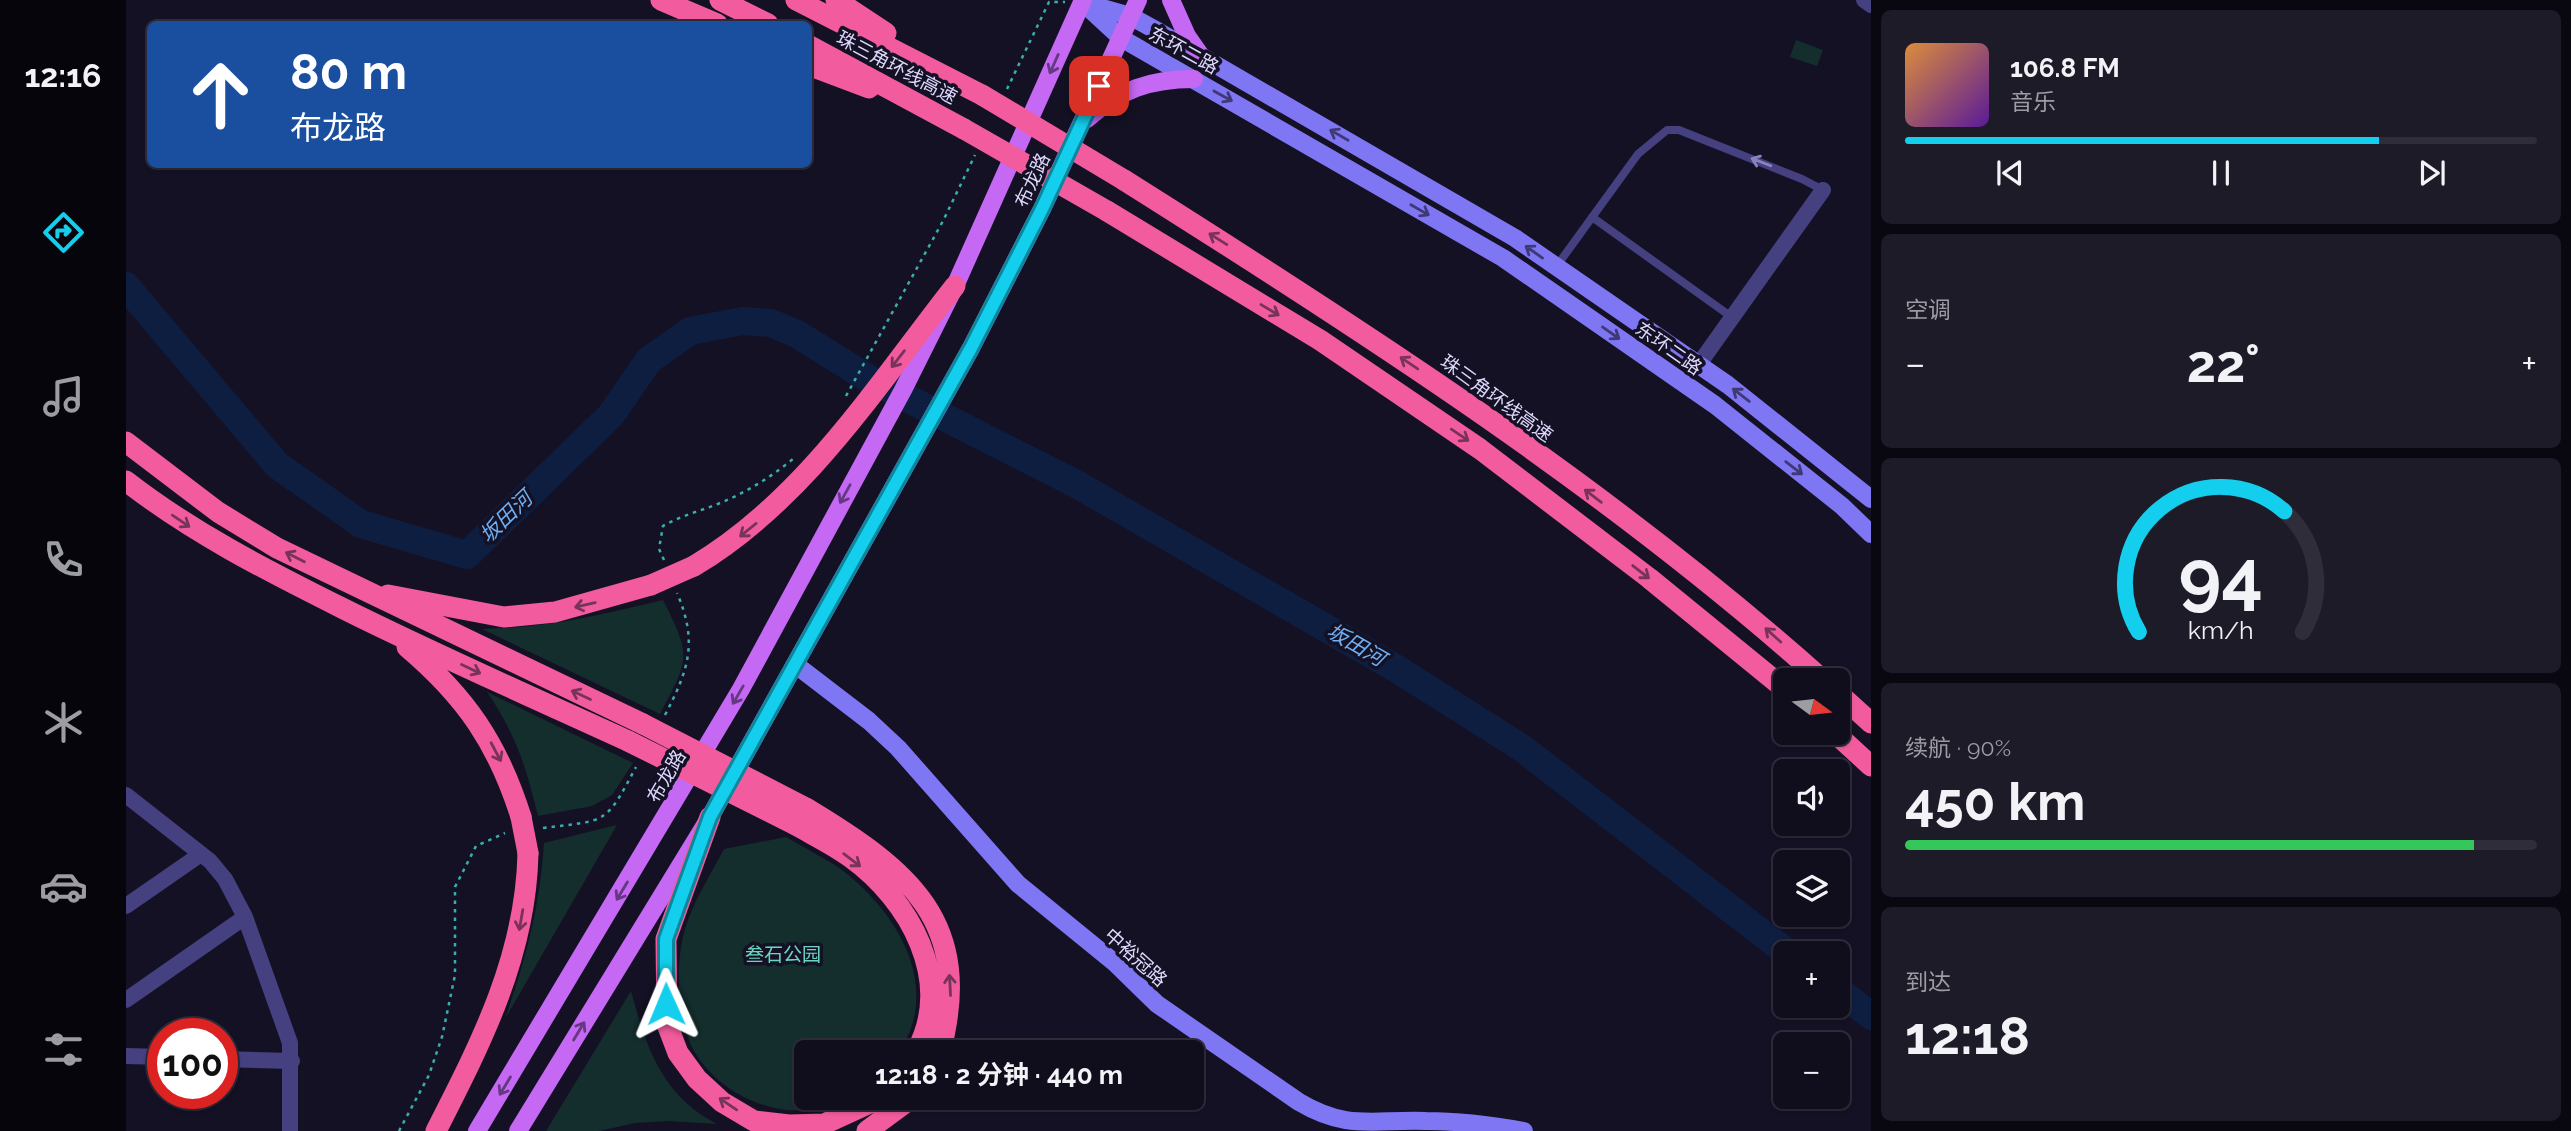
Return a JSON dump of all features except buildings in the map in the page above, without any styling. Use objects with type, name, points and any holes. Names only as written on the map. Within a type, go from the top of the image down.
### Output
[{"type":"highway","points":[[662,0],[710,21]]},
{"type":"highway","points":[[720,0],[762,21]]},
{"type":"highway","name":"珠三角环线高速","points":[[796,0],[992,97],[1342,317],[1475,408],[1764,627],[1810,668]]},
{"type":"highway","points":[[836,0],[992,97]]},
{"type":"highway","name":"珠三角环线高速","points":[[812,47],[964,128],[1320,340],[1479,449],[1649,578],[1773,679]]},
{"type":"highway","points":[[812,67],[855,84],[912,100]]},
{"type":"highway","points":[[355,588],[504,617],[555,612],[651,585],[695,566],[730,545],[764,517],[795,485],[955,286]]},
{"type":"highway","points":[[126,442],[187,491],[248,532],[355,588],[643,724],[800,816],[884,887],[911,923],[928,960],[932,995],[927,1033],[923,1040]]},
{"type":"highway","points":[[132,488],[215,543],[386,630],[628,741],[853,837],[897,870],[925,904],[945,943],[951,989],[942,1040]]},
{"type":"highway","points":[[386,630],[433,669],[465,704],[488,736],[507,773],[521,817],[528,853],[527,890],[506,983],[482,1040],[436,1131]]},
{"type":"highway","points":[[1850,704],[1871,723]]},
{"type":"highway","points":[[1849,746],[1871,766]]},
{"type":"highway","points":[[710,817],[666,939],[667,1024],[678,1053],[697,1079],[754,1121],[789,1125],[824,1124],[855,1110]]},
{"type":"highway","points":[[867,1131],[895,1110]]},
{"type":"main road","points":[[1171,0],[1187,36],[1201,56]]},
{"type":"main road","name":"东环二路","points":[[1082,1],[1134,8],[1201,56],[1515,238],[1699,365],[1871,499]]},
{"type":"main road","name":"东环二路","points":[[1082,1],[1121,38],[1503,258],[1715,405],[1842,506],[1871,534]]},
{"type":"main road","name":"布龙路","points":[[477,1131],[741,689],[878,434],[955,286],[1082,1]]},
{"type":"main road","name":"布龙路","points":[[796,665],[956,375],[1042,209],[1134,8]]},
{"type":"main road","points":[[1082,124],[1119,93],[1141,84],[1194,79]]},
{"type":"main road","points":[[518,1131],[710,817],[796,665]]},
{"type":"main road","name":"中裕冠路","points":[[796,665],[898,748],[1018,884],[1115,962],[1157,1004],[1299,1102],[1320,1115],[1351,1124],[1422,1120],[1478,1123],[1524,1131]]},
{"type":"street","points":[[1864,0],[1871,5]]},
{"type":"street","points":[[1699,365],[1823,190]]},
{"type":"street","points":[[126,795],[201,854],[226,879],[245,917],[290,1043],[290,1131]]},
{"type":"street","points":[[126,906],[201,854]]},
{"type":"street","points":[[126,1000],[245,917]]},
{"type":"street","points":[[126,1056],[147,1057]]},
{"type":"street","points":[[238,1059],[292,1061]]},
{"type":"lane","points":[[1556,267],[1638,154],[1660,134],[1673,128],[1802,178],[1823,190]]},
{"type":"lane","points":[[1592,217],[1733,318]]},
{"type":"path","points":[[992,97],[1049,2],[1082,1]]},
{"type":"path","points":[[840,407],[943,221],[979,148]]},
{"type":"green space","points":[[1796,40],[1823,50],[1817,66],[1790,57]]},
{"type":"green space","points":[[663,600],[679,634],[683,658],[677,681],[660,714],[482,629],[596,616]]},
{"type":"green space","points":[[487,692],[633,763],[612,795],[592,806],[538,816],[519,751],[506,722]]},
{"type":"green space","points":[[617,825],[505,1019],[531,932],[544,843]]},
{"type":"green space","name":"叁石公园","points":[[786,837],[829,861],[859,884],[890,919],[911,960],[916,982],[916,1005],[905,1040],[794,1040],[794,1110],[806,1110],[801,1111],[782,1109],[763,1105],[727,1087],[700,1059],[686,1032],[679,993],[680,954],[689,918],[724,849]]},
{"type":"green space","points":[[631,991],[643,1031],[659,1068],[682,1099],[717,1124],[668,1121],[635,1123],[599,1131],[546,1131]]},
{"type":"waterway","name":"坂田河","points":[[126,286],[277,465],[361,524],[467,555],[611,415],[649,360],[690,331],[743,321],[771,323],[797,334],[871,380]]},
{"type":"waterway","name":"坂田河","points":[[889,389],[1078,485],[1397,669],[1522,748],[1773,942]]},
{"type":"waterway","name":"坂田河","points":[[1850,999],[1871,1016]]},
{"type":"route","points":[[666,1004],[666,939],[710,817],[971,348],[1042,209],[1099,86]]}]
